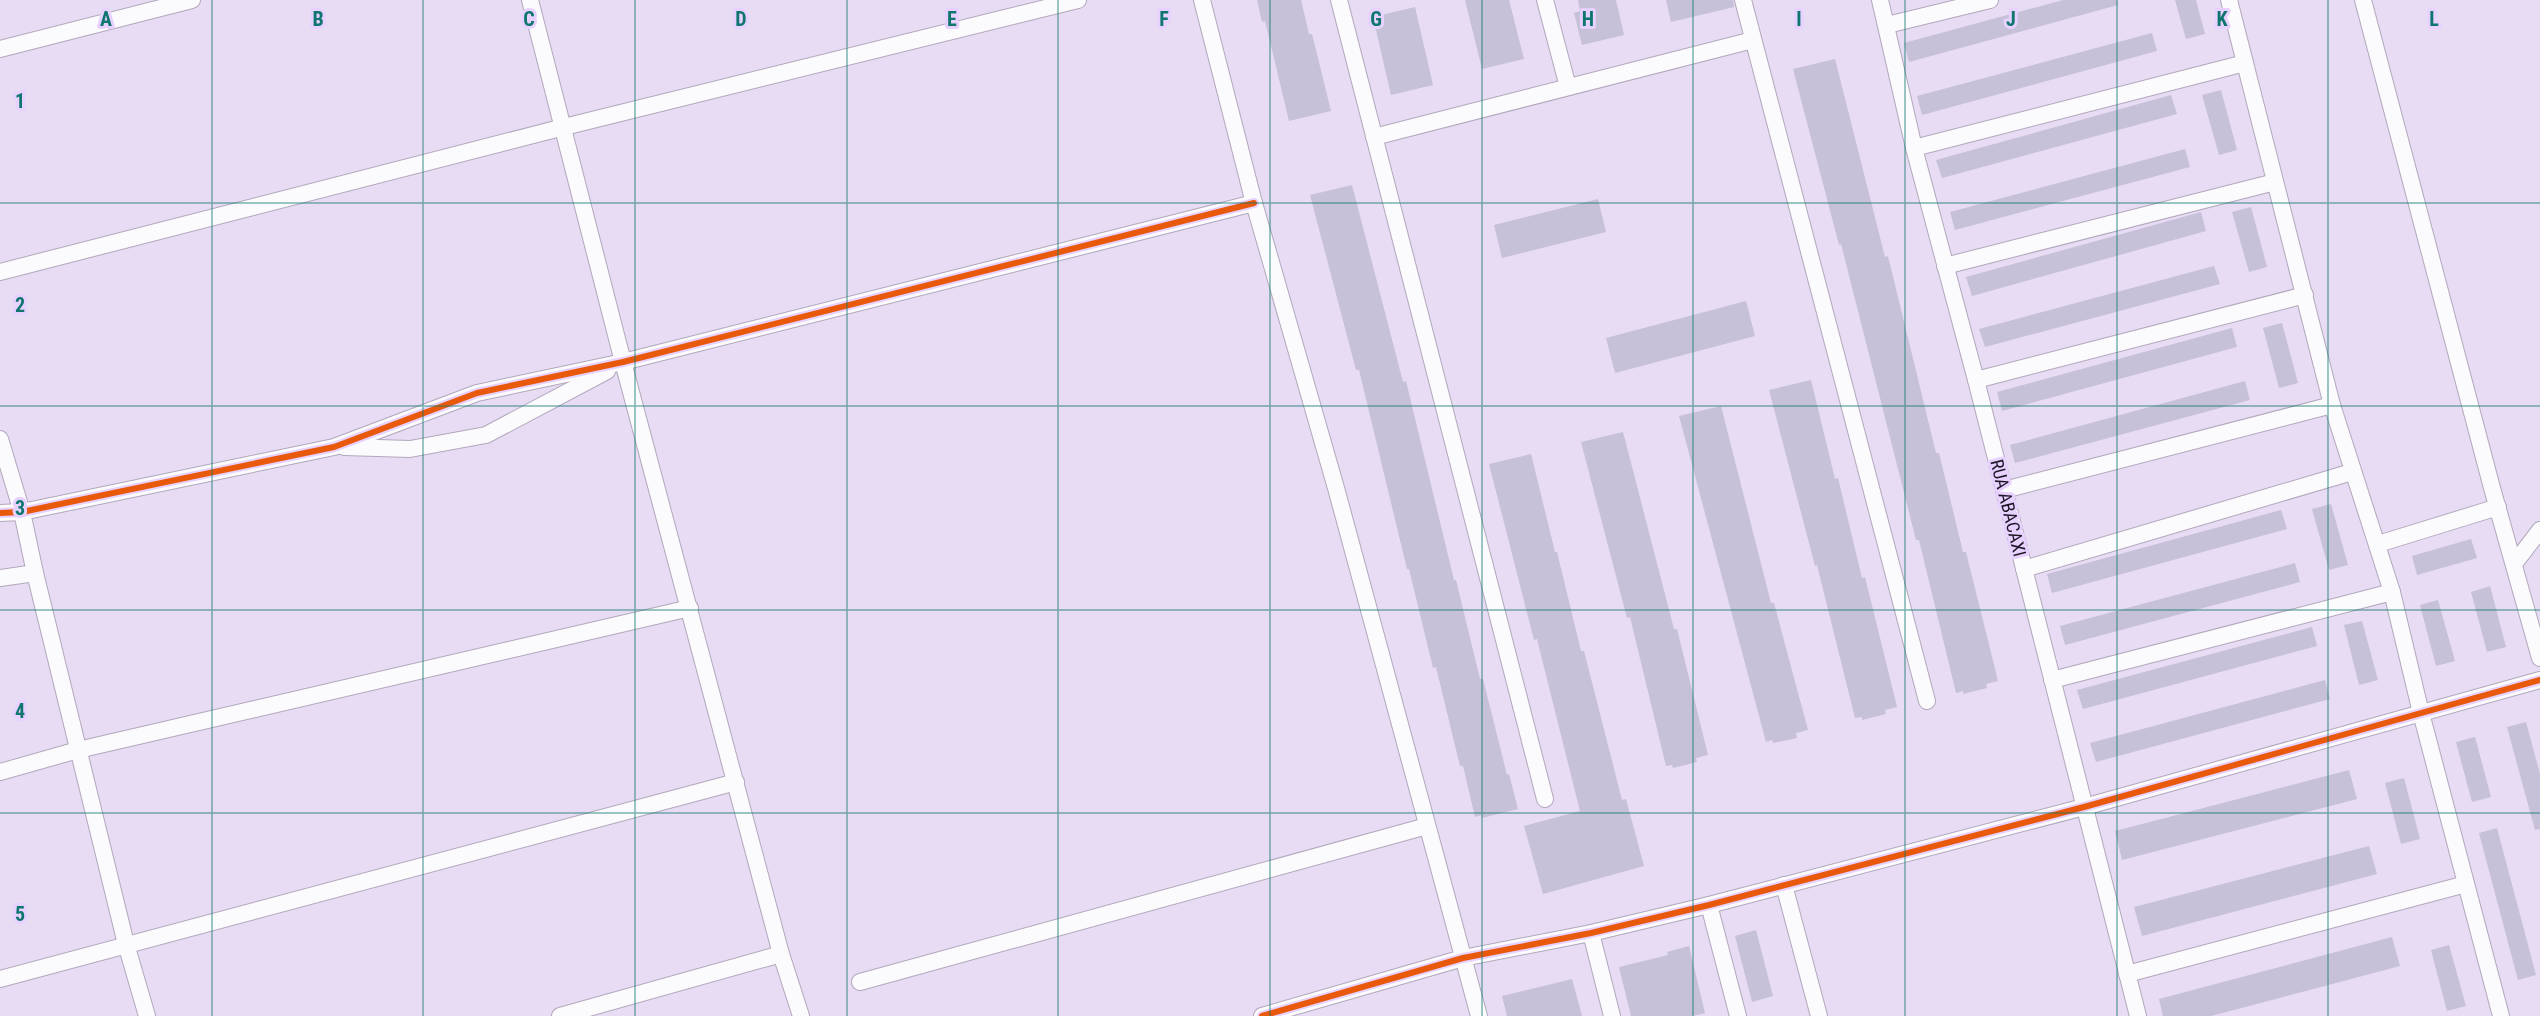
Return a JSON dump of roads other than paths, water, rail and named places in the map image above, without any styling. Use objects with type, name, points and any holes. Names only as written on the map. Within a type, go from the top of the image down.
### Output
[{"type":"street","points":[[0,49],[192,0]]},
{"type":"street","points":[[530,0],[623,362],[781,954],[801,1016]]},
{"type":"street","points":[[0,272],[564,127],[1078,0]]},
{"type":"street","points":[[1202,0],[1254,203],[1336,488],[1479,1016]]},
{"type":"street","points":[[1339,0],[1545,799]]},
{"type":"street","points":[[1545,0],[1568,87]]},
{"type":"street","points":[[1743,0],[1927,701]]},
{"type":"street","name":"RUA ABACAXI","points":[[1880,0],[1914,148],[1977,381],[2138,1016]]},
{"type":"street","points":[[1887,25],[1990,0]]},
{"type":"street","points":[[2229,0],[2332,405],[2392,592],[2501,1016]]},
{"type":"street","points":[[2363,0],[2540,658]]},
{"type":"street","points":[[1374,137],[1754,39]]},
{"type":"street","points":[[1914,148],[2245,63]]},
{"type":"street","points":[[1945,267],[2275,182]]},
{"type":"street","points":[[0,513],[22,512],[334,447],[477,393],[623,362],[1254,203]]},
{"type":"street","points":[[1977,381],[2305,295]]},
{"type":"street","points":[[334,447],[410,449],[486,435],[623,362]]},
{"type":"street","points":[[2004,490],[2332,405]]},
{"type":"street","points":[[0,439],[22,512],[126,945],[147,1016]]},
{"type":"street","points":[[2024,569],[2352,472]]},
{"type":"street","points":[[2378,544],[2498,507]]},
{"type":"street","points":[[2514,564],[2540,530]]},
{"type":"street","points":[[0,578],[35,573]]},
{"type":"street","points":[[2052,680],[2392,592]]},
{"type":"street","points":[[0,772],[78,750],[690,608]]},
{"type":"street","points":[[1262,1016],[1463,958],[1591,933],[2084,807],[2540,680]]},
{"type":"street","points":[[0,979],[736,782]]},
{"type":"street","points":[[860,982],[1427,826]]},
{"type":"street","points":[[2127,974],[2466,884]]},
{"type":"street","points":[[1784,885],[1819,1016]]},
{"type":"street","points":[[1709,904],[1738,1016]]},
{"type":"street","points":[[1591,933],[1612,1016]]},
{"type":"street","points":[[560,1016],[781,954]]}]
